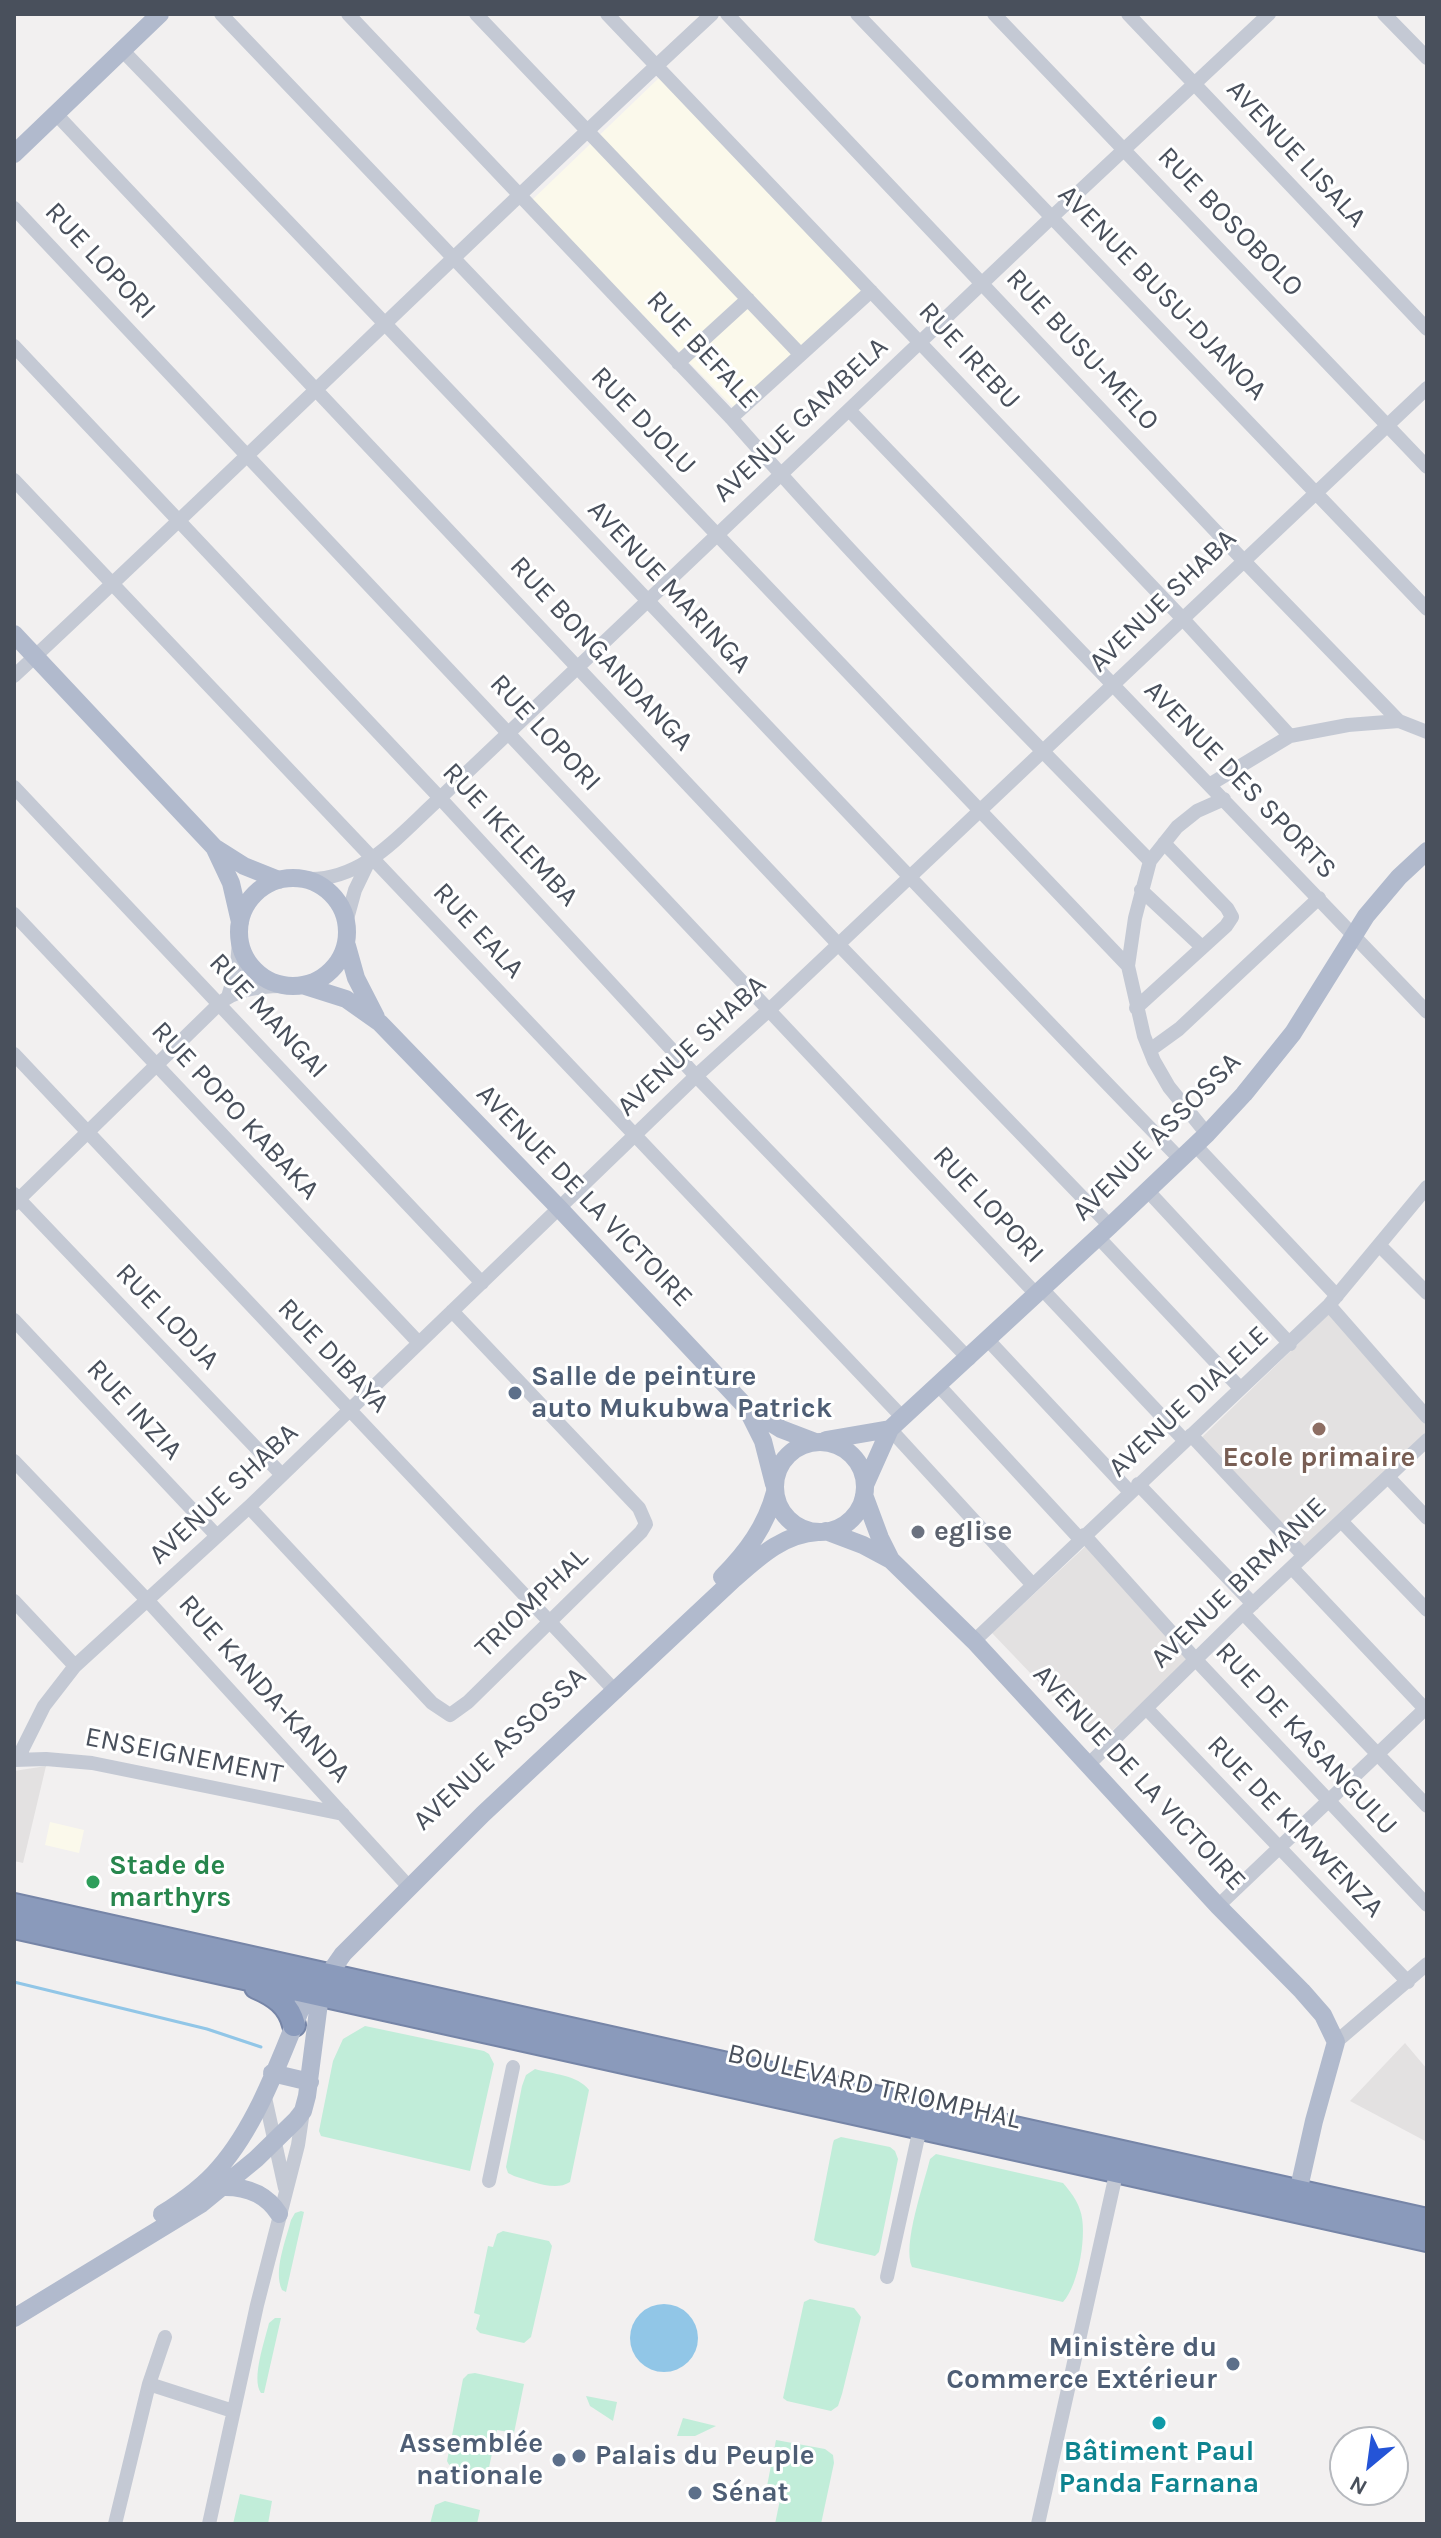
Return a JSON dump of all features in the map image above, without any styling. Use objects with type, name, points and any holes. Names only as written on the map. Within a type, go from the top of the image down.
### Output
[{"type":"highway","name":"BOULEVARD TRIOMPHAL","points":[[14,1905],[318,1983],[920,2128],[1119,2161]]},
{"type":"highway","name":"BOULEVARD TRIOMPHAL","points":[[14,1927],[233,1976],[318,1983],[1296,2200],[1427,2220]]},
{"type":"highway","points":[[233,1976],[280,2000],[288,2009],[294,2025]]},
{"type":"highway","name":"BOULEVARD TRIOMPHAL","points":[[1296,2200],[1427,2240]]},
{"type":"main road","points":[[14,154],[160,14]]},
{"type":"main road","points":[[14,634],[214,847],[244,866],[279,880]]},
{"type":"main road","points":[[214,847],[231,883],[244,956],[254,970],[282,986],[305,986],[346,999],[380,1023]]},
{"type":"main road","name":"AVENUE ASSOSSA","points":[[896,1424],[1104,1232],[1201,1140],[1244,1094],[1293,1033],[1388,888],[1414,860],[1427,851]]},
{"type":"main road","points":[[240,931],[244,907],[265,886],[279,880],[307,879],[325,888],[339,902],[347,919],[347,946],[356,978],[380,1023]]},
{"type":"main road","points":[[305,986],[327,976],[347,946]]},
{"type":"main road","name":"AVENUE DE LA VICTOIRE","points":[[380,1023],[747,1408]]},
{"type":"main road","points":[[747,1408],[781,1429],[845,1450],[862,1471],[864,1490],[891,1560]]},
{"type":"main road","points":[[747,1408],[763,1441],[775,1489],[786,1517],[800,1527],[863,1545],[891,1560]]},
{"type":"main road","points":[[731,1575],[764,1524],[775,1489],[776,1473],[791,1451],[896,1424]]},
{"type":"main road","points":[[731,1575],[774,1546],[797,1535],[837,1529],[855,1515],[896,1424]]},
{"type":"main road","name":"AVENUE DE LA VICTOIRE","points":[[891,1560],[974,1641],[1218,1906],[1312,2002],[1323,2015],[1336,2042]]},
{"type":"main road","name":"AVENUE ASSOSSA","points":[[169,2216],[219,2168],[242,2137],[294,2025],[318,1983],[349,1946],[406,1883],[731,1575]]},
{"type":"main road","points":[[14,2305],[221,2187],[276,2140],[303,2111],[310,2082],[318,1983]]},
{"type":"main road","points":[[1296,2200],[1336,2042]]},
{"type":"main road","points":[[272,2073],[310,2082]]},
{"type":"main road","points":[[221,2187],[261,2194],[272,2202],[279,2214]]},
{"type":"main road","points":[[14,2318],[169,2216]]},
{"type":"street","name":"RUE DJOLU","points":[[221,14],[1128,966]]},
{"type":"street","name":"RUE BEFALE","points":[[348,14],[1042,751],[1150,861]]},
{"type":"street","points":[[476,14],[800,354]]},
{"type":"street","name":"RUE IREBU","points":[[607,14],[1183,619],[1290,736]]},
{"type":"street","points":[[14,676],[114,585],[586,129],[712,14]]},
{"type":"street","name":"RUE BUSU-MELO","points":[[727,14],[1399,721]]},
{"type":"street","name":"AVENUE BUSU-DJANOA","points":[[857,14],[1427,609]]},
{"type":"street","name":"RUE BOSOBOLO","points":[[994,14],[1427,467]]},
{"type":"street","name":"AVENUE LISALA","points":[[1128,14],[1427,329]]},
{"type":"street","points":[[1384,14],[1427,58]]},
{"type":"street","name":"AVENUE GAMBELA","points":[[371,860],[921,344],[1195,84],[1262,16]]},
{"type":"street","name":"AVENUE MARINGA","points":[[122,50],[384,322],[907,878],[1180,1159]]},
{"type":"street","name":"RUE BONGANDANGA","points":[[56,114],[838,944],[1104,1232],[1240,1388]]},
{"type":"street","name":"RUE LOPORI","points":[[14,208],[769,1010],[1039,1292],[1304,1556]]},
{"type":"street","points":[[731,418],[871,291]]},
{"type":"street","points":[[678,363],[748,299]]},
{"type":"street","name":"RUE IKELEMBA","points":[[14,346],[440,798],[696,1076],[969,1359]]},
{"type":"street","name":"AVENUE SHABA","points":[[16,1760],[44,1706],[75,1666],[249,1507],[696,1076],[1427,388]]},
{"type":"street","name":"AVENUE DES SPORTS","points":[[850,411],[1427,1012]]},
{"type":"street","name":"RUE EALA","points":[[14,480],[633,1136],[896,1424]]},
{"type":"street","points":[[1209,785],[1290,736],[1348,725],[1399,721],[1427,732]]},
{"type":"street","name":"RUE MANGAI","points":[[14,787],[224,1000],[482,1283]]},
{"type":"street","points":[[1224,799],[1197,811],[1177,827],[1150,861],[1141,890],[1128,966],[1136,1008],[1150,1050],[1201,1140],[1427,1417]]},
{"type":"street","points":[[1136,1008],[1226,926],[1232,917],[1227,908],[1164,843]]},
{"type":"street","points":[[307,879],[339,876],[371,860]]},
{"type":"street","points":[[347,919],[355,890],[371,860]]},
{"type":"street","points":[[1141,890],[1202,947]]},
{"type":"street","points":[[1150,1050],[1179,1029],[1319,898]]},
{"type":"street","name":"RUE POPO KABAKA","points":[[14,914],[419,1343]]},
{"type":"street","points":[[224,1000],[237,966],[240,931]]},
{"type":"street","points":[[16,1199],[224,1000],[257,988],[282,986]]},
{"type":"street","name":"RUE DIBAYA","points":[[14,1054],[612,1688]]},
{"type":"street","name":"AVENUE DIALELE","points":[[974,1641],[1290,1344],[1333,1300],[1427,1187]]},
{"type":"street","points":[[1147,1190],[1290,1344]]},
{"type":"street","name":"RUE LODJA","points":[[16,1199],[282,1475]]},
{"type":"street","points":[[1380,1246],[1427,1293]]},
{"type":"street","name":"TRIOMPHAL","points":[[249,1507],[432,1703],[450,1715],[468,1702],[646,1524],[639,1508],[452,1311]]},
{"type":"street","name":"RUE INZIA","points":[[14,1320],[217,1536]]},
{"type":"street","points":[[988,1340],[1248,1609],[1427,1806]]},
{"type":"street","name":"RUE DE KASANGULU","points":[[939,1386],[1427,1905]]},
{"type":"street","points":[[896,1424],[1032,1584]]},
{"type":"street","name":"AVENUE BIRMANIE","points":[[1088,1765],[1427,1440]]},
{"type":"street","name":"RUE KANDA-KANDA","points":[[14,1461],[148,1601],[406,1883]]},
{"type":"street","points":[[1388,1477],[1427,1518]]},
{"type":"street","points":[[1342,1522],[1427,1610]]},
{"type":"street","points":[[1218,1906],[1426,1709],[1292,1568]]},
{"type":"street","points":[[14,1601],[75,1666]]},
{"type":"street","name":"RUE DE KIMWENZA","points":[[1146,1708],[1408,1982]]},
{"type":"street","name":"ENSEIGNEMENT","points":[[16,1760],[92,1763],[343,1814]]},
{"type":"street","points":[[1336,2042],[1427,1964]]},
{"type":"street","points":[[489,2181],[513,2067]]},
{"type":"street","points":[[264,2093],[285,2189]]},
{"type":"street","points":[[209,2524],[279,2214],[298,2145],[303,2111]]},
{"type":"street","points":[[887,2277],[920,2128]]},
{"type":"street","points":[[1038,2524],[1119,2161]]},
{"type":"street","points":[[115,2524],[149,2384],[165,2337]]},
{"type":"street","points":[[149,2384],[233,2411]]},
{"type":"shaded area","points":[[662,75],[866,290],[735,409],[531,201]]},
{"type":"shaded area","name":"Ecole primaire","points":[[1331,1312],[1427,1425],[1427,1433],[1305,1548],[1201,1438]]},
{"type":"shaded area","points":[[1088,1544],[1191,1657],[1098,1744],[992,1633]]},
{"type":"shaded area","points":[[46,1766],[23,1863],[14,1861],[14,1771]]},
{"type":"shaded area","points":[[50,1822],[84,1830],[79,1853],[45,1845]]},
{"type":"shaded area","points":[[1405,2043],[1427,2069],[1427,2142],[1350,2101]]},
{"type":"green space","points":[[365,2026],[489,2054],[494,2064],[470,2171],[321,2136],[319,2131],[333,2061],[343,2039]]},
{"type":"green space","points":[[535,2069],[572,2078],[589,2090],[570,2182],[564,2185],[550,2186],[514,2176],[508,2173],[506,2167],[522,2086],[526,2075]]},
{"type":"green space","points":[[841,2137],[890,2147],[898,2159],[879,2252],[875,2256],[814,2240],[833,2143]]},
{"type":"green space","points":[[936,2154],[1066,2186],[1079,2206],[1083,2231],[1078,2271],[1063,2302],[912,2267],[910,2244],[915,2214],[930,2159]]},
{"type":"green space","points":[[304,2212],[286,2292],[282,2290],[280,2282],[281,2255],[291,2220],[295,2213]]},
{"type":"green space","points":[[503,2231],[549,2241],[552,2246],[531,2337],[524,2343],[480,2333],[476,2329],[480,2315],[474,2313],[488,2246],[493,2247],[497,2234]]},
{"type":"green space","points":[[810,2299],[854,2308],[861,2317],[842,2394],[838,2406],[831,2411],[783,2398],[804,2302]]},
{"type":"green space","points":[[281,2318],[264,2393],[261,2393],[257,2379],[260,2359],[269,2323]]},
{"type":"green space","points":[[475,2373],[524,2384],[514,2433],[497,2430],[487,2477],[454,2469],[447,2461],[463,2379]]},
{"type":"green space","points":[[586,2396],[617,2402],[613,2421],[590,2406]]},
{"type":"green space","points":[[683,2418],[716,2426],[695,2436],[677,2436]]},
{"type":"green space","points":[[776,2440],[825,2449],[833,2455],[821,2524],[775,2524],[782,2490],[767,2486]]},
{"type":"green space","points":[[240,2494],[272,2501],[268,2524],[233,2524]]},
{"type":"green space","points":[[445,2501],[480,2510],[477,2524],[430,2524],[435,2505]]},
{"type":"water","points":[[664,2304],[688,2314],[698,2338],[688,2362],[664,2372],[640,2362],[630,2338],[640,2314]]},
{"type":"waterway","points":[[14,1982],[207,2029],[261,2047]]},
{"type":"place","name":"Salle de peinture auto Mukubwa Patrick","points":[[515,1393]]},
{"type":"place","name":"Ecole primaire","points":[[1319,1429]]},
{"type":"place","name":"eglise","points":[[918,1532]]},
{"type":"place","name":"Stade de marthyrs","points":[[93,1882]]},
{"type":"place","name":"Ministère du Commerce Extérieur","points":[[1233,2364]]},
{"type":"place","name":"Bâtiment Paul Panda Farnana","points":[[1159,2423]]},
{"type":"place","name":"Palais du Peuple","points":[[579,2456]]},
{"type":"place","name":"Assemblée nationale","points":[[559,2460]]},
{"type":"place","name":"Sénat","points":[[695,2493]]}]
